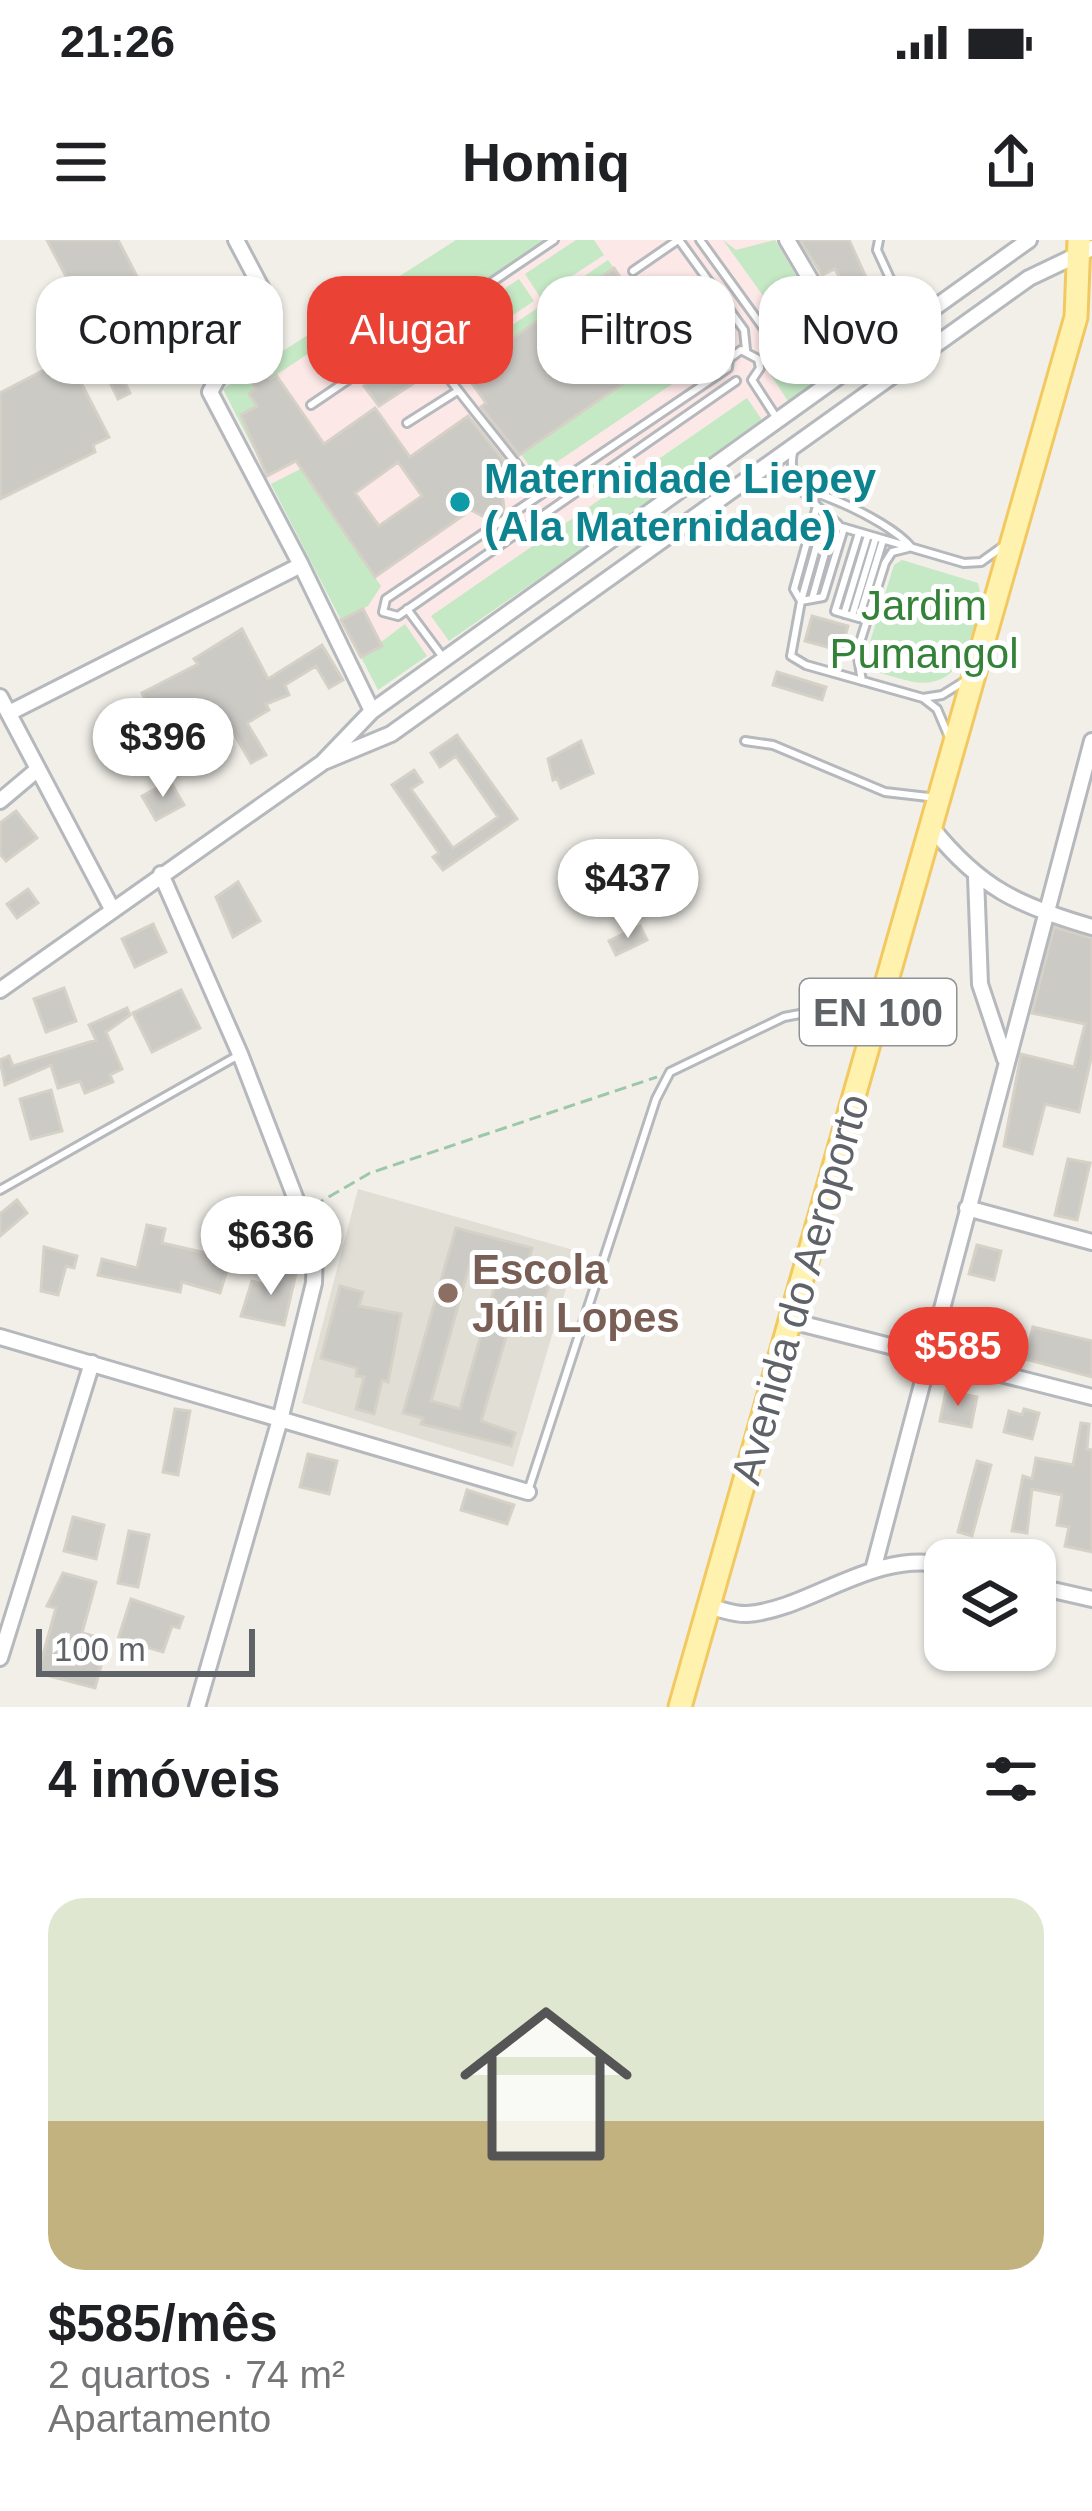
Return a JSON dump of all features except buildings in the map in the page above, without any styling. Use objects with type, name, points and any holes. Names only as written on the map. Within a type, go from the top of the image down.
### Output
[{"type":"main road","name":"EN 100","points":[[1076,317],[1086,245]]},
{"type":"main road","name":"EN 100","points":[[1076,317],[1092,286]]},
{"type":"main road","name":"Avenida do Aeroporto","points":[[680,1707],[1076,317]]},
{"type":"street","points":[[236,240],[273,310],[269,339],[224,367],[210,392],[372,711]]},
{"type":"street","points":[[787,240],[809,276]]},
{"type":"street","points":[[941,304],[1029,240]]},
{"type":"street","points":[[0,990],[322,763],[391,734],[1029,278],[1086,245]]},
{"type":"street","points":[[322,763],[372,711],[829,384]]},
{"type":"street","points":[[778,420],[795,446]]},
{"type":"street","points":[[8,713],[301,565]]},
{"type":"street","points":[[0,697],[112,907]]},
{"type":"street","points":[[873,1570],[1092,741]]},
{"type":"street","points":[[0,801],[38,769]]},
{"type":"street","points":[[932,827],[976,878],[1043,913],[1092,926]]},
{"type":"street","points":[[160,874],[240,1054],[315,1249],[314,1283],[281,1417],[196,1707]]},
{"type":"street","points":[[976,878],[980,984],[1005,1059]]},
{"type":"street","points":[[967,1208],[1092,1242]]},
{"type":"street","points":[[791,1321],[1092,1397]]},
{"type":"street","points":[[0,1337],[528,1492]]},
{"type":"street","points":[[0,1658],[92,1363]]},
{"type":"street","points":[[710,1607],[747,1614],[873,1570],[924,1562]]},
{"type":"street","points":[[1056,1591],[1092,1599]]},
{"type":"lane","points":[[501,276],[554,240]]},
{"type":"lane","points":[[633,271],[678,240],[744,330],[746,350],[759,363]]},
{"type":"lane","points":[[700,240],[759,322]]},
{"type":"lane","points":[[879,240],[877,250],[889,276]]},
{"type":"lane","points":[[735,353],[746,350]]},
{"type":"lane","points":[[752,380],[759,366]]},
{"type":"lane","points":[[752,380],[778,420]]},
{"type":"lane","points":[[704,384],[382,605],[390,616],[407,609],[736,381],[752,380]]},
{"type":"lane","points":[[311,404],[341,384]]},
{"type":"lane","points":[[451,384],[480,414],[540,495]]},
{"type":"lane","points":[[407,423],[456,392]]},
{"type":"lane","points":[[795,446],[790,461],[802,491],[844,528]]},
{"type":"lane","points":[[741,484],[764,479],[883,520],[912,548]]},
{"type":"lane","points":[[802,601],[794,589],[817,506]]},
{"type":"lane","points":[[814,519],[964,562],[995,556],[1015,530]]},
{"type":"lane","points":[[824,523],[791,656],[923,698],[956,689],[976,669]]},
{"type":"lane","points":[[812,599],[833,525]]},
{"type":"lane","points":[[802,601],[823,597],[844,528]]},
{"type":"lane","points":[[847,615],[872,536]]},
{"type":"lane","points":[[847,615],[872,536]]},
{"type":"lane","points":[[862,681],[855,664],[885,563],[892,552],[912,548]]},
{"type":"lane","points":[[407,609],[445,659]]},
{"type":"lane","points":[[847,615],[863,633]]},
{"type":"lane","points":[[923,698],[946,723],[953,752]]},
{"type":"lane","points":[[745,741],[773,745],[885,792],[940,799]]},
{"type":"lane","points":[[528,1492],[656,1099],[670,1072],[784,1017],[882,999]]},
{"type":"lane","points":[[0,1190],[240,1054]]},
{"type":"path","points":[[301,1210],[329,1200],[370,1173],[670,1072]]},
{"type":"shaded area","points":[[456,240],[778,240],[798,276],[759,276],[759,384],[818,384],[378,690],[223,389],[231,384],[283,384],[283,351],[307,335],[307,384],[513,384],[513,276],[400,276]]},
{"type":"shaded area","name":"Escola Júli Lopes","points":[[358,1189],[577,1251],[513,1467],[302,1403]]},
{"type":"green space","points":[[456,240],[544,240],[491,276],[400,276]]},
{"type":"green space","points":[[576,240],[594,240],[604,255],[572,276],[537,276],[537,292],[525,274]]},
{"type":"green space","points":[[723,240],[736,250],[775,240],[796,276],[759,276],[759,290]]},
{"type":"green space","points":[[608,260],[614,268],[602,276],[584,276]]},
{"type":"green space","points":[[519,279],[534,301],[513,315],[513,283]]},
{"type":"green space","points":[[537,308],[537,321],[513,337],[513,325]]},
{"type":"green space","points":[[307,336],[307,355],[283,370],[283,351]]},
{"type":"green space","points":[[231,384],[253,384],[256,389],[249,395],[278,435],[253,448],[223,389]]},
{"type":"green space","points":[[622,384],[672,384],[536,476],[521,454]]},
{"type":"green space","points":[[777,384],[818,384],[790,404]]},
{"type":"green space","points":[[747,398],[764,423],[449,641],[431,616]]},
{"type":"green space","points":[[380,428],[307,479],[381,586],[368,606],[341,620],[271,484]]},
{"type":"green space","name":"Jardim Pumangol","points":[[902,560],[978,583],[979,606],[963,657],[948,675],[927,683],[875,670],[864,661],[894,565]]},
{"type":"green space","points":[[405,624],[427,656],[378,690],[361,657]]},
{"type":"place","name":"Maternidade Liepey (Ala Maternidade)","points":[[460,502]]},
{"type":"place","name":"Escola Júli Lopes","points":[[448,1293]]}]
